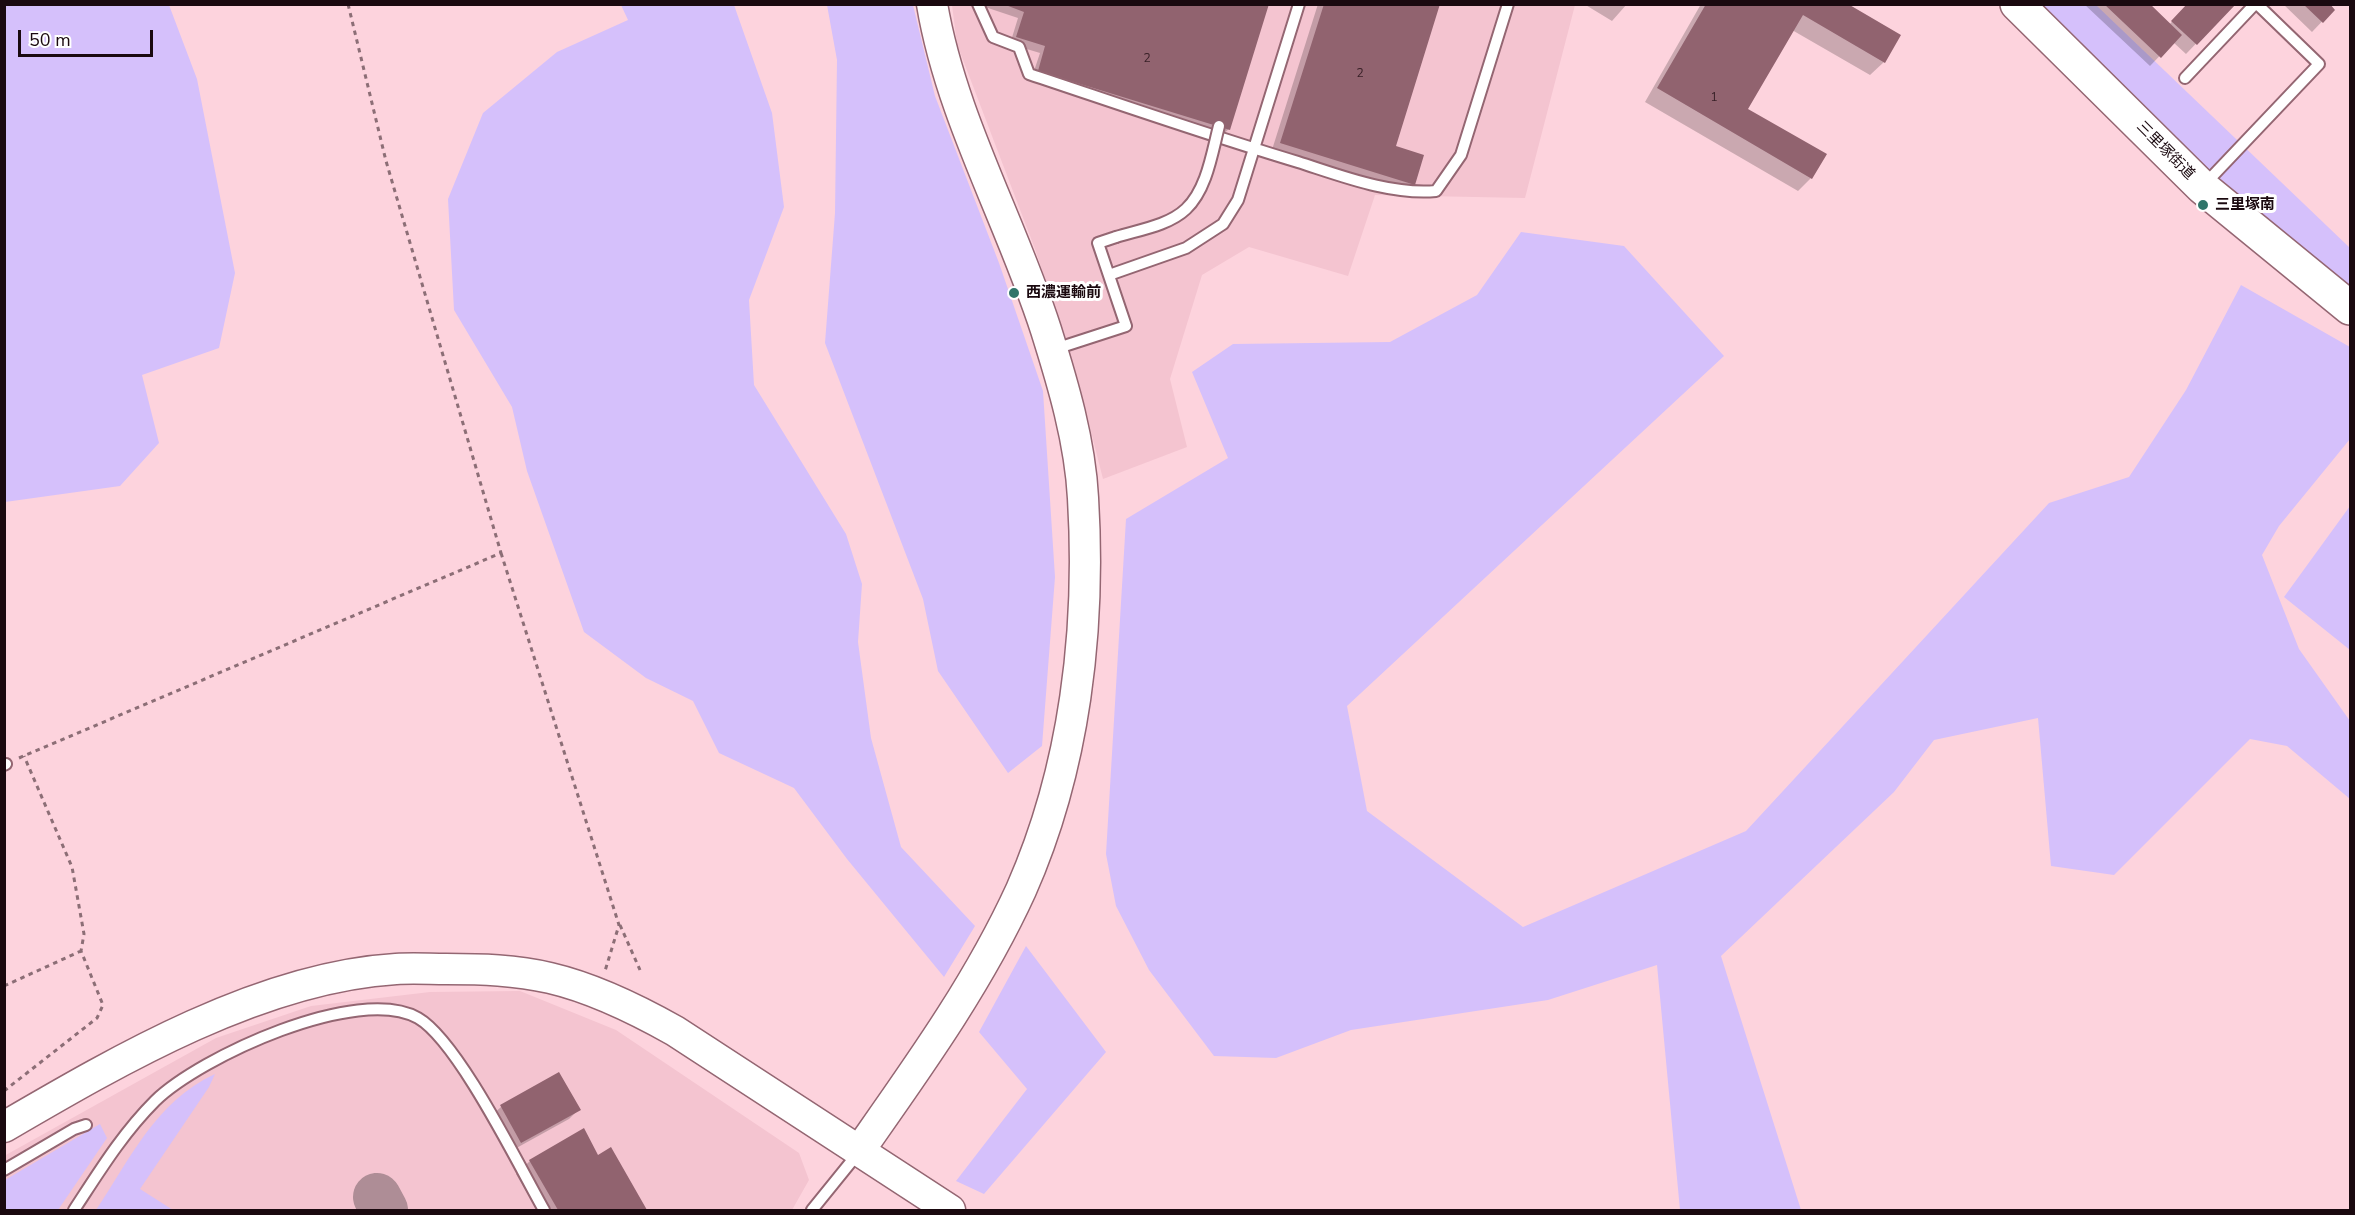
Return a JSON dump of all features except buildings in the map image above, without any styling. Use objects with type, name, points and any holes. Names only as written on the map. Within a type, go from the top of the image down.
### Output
[{"type":"main road","name":"三里塚街道","points":[[2017,4],[2202,187],[2350,308]]},
{"type":"street","points":[[859,1151],[954,1015],[990,951],[1025,879],[1043,831],[1062,767],[1082,656],[1083,497],[1076,444],[1052,350],[1025,270],[950,73],[932,4]]},
{"type":"street","points":[[4,1127],[110,1067],[220,1014],[287,991],[355,975],[396,969],[498,969],[552,979],[601,995],[675,1030],[950,1210]]},
{"type":"lane","points":[[978,4],[993,37],[1019,47],[1029,74],[1255,149],[1363,182],[1417,193],[1436,191],[1461,155],[1508,4]]},
{"type":"lane","points":[[1109,275],[1186,248],[1223,224],[1238,200],[1299,4]]},
{"type":"lane","points":[[2186,78],[2256,4],[2319,64],[2202,187]]},
{"type":"lane","points":[[1052,350],[1126,326],[1098,243],[1165,222],[1187,209],[1206,177],[1219,126]]},
{"type":"lane","points":[[74,1210],[116,1144],[156,1100],[206,1065],[295,1025],[361,1009],[394,1011],[417,1018],[439,1035],[462,1068],[544,1210]]},
{"type":"lane","points":[[4,1170],[74,1128],[86,1125]]},
{"type":"lane","points":[[812,1210],[859,1151]]},
{"type":"path","points":[[348,4],[386,161],[501,553],[620,925],[640,970]]},
{"type":"path","points":[[5,764],[501,553]]},
{"type":"path","points":[[4,1091],[96,1018],[103,1005],[81,951],[84,934],[72,867],[24,756]]},
{"type":"path","points":[[601,995],[606,969],[620,925]]},
{"type":"path","points":[[4,986],[81,951]]},
{"type":"shaded area","points":[[5,4],[169,5],[197,79],[235,273],[219,348],[142,375],[159,443],[120,486],[5,502]]},
{"type":"shaded area","points":[[621,5],[734,5],[772,113],[784,207],[749,300],[754,385],[846,534],[862,584],[858,642],[871,738],[901,847],[975,926],[944,977],[847,859],[794,788],[719,753],[693,701],[646,678],[584,632],[527,471],[512,407],[454,310],[448,199],[483,113],[557,52],[628,20]]},
{"type":"shaded area","points":[[827,5],[913,5],[935,96],[999,263],[1043,391],[1055,577],[1042,746],[1008,773],[938,671],[923,599],[825,343],[835,213],[837,60]]},
{"type":"shaded area","points":[[952,5],[1575,5],[1525,198],[1375,195],[1348,276],[1249,247],[1202,275],[1170,379],[1187,447],[1103,479],[1078,380],[1035,249],[957,44]]},
{"type":"shaded area","points":[[2034,5],[2096,5],[2350,248],[2350,288],[2220,186]]},
{"type":"shaded area","points":[[1521,232],[1624,246],[1724,356],[1347,706],[1367,811],[1523,927],[1746,831],[2049,503],[2129,477],[2186,390],[2241,285],[2350,347],[2350,439],[2279,526],[2262,555],[2299,649],[2350,721],[2350,799],[2287,746],[2250,739],[2114,875],[2051,866],[2038,718],[1934,740],[1894,792],[1721,956],[1801,1210],[1680,1210],[1657,965],[1548,1000],[1351,1030],[1276,1058],[1214,1056],[1149,970],[1116,906],[1106,854],[1126,519],[1228,458],[1192,372],[1233,344],[1390,342],[1477,295]]},
{"type":"shaded area","points":[[2350,506],[2350,650],[2284,597]]},
{"type":"shaded area","points":[[1026,946],[1106,1052],[984,1194],[956,1181],[1027,1089],[979,1032]]},
{"type":"shaded area","points":[[520,991],[616,1030],[799,1153],[809,1180],[792,1210],[5,1210],[4,1156],[216,1038],[311,1006],[430,992]]},
{"type":"shaded area","points":[[215,1074],[209,1087],[140,1189],[173,1210],[96,1210],[133,1152],[160,1116],[194,1086]]},
{"type":"shaded area","points":[[100,1124],[107,1138],[58,1210],[5,1210],[5,1180]]},
{"type":"taxiway","points":[[377,1197],[384,1210]]},
{"type":"place","name":"三里塚南","points":[[2203,205]]},
{"type":"place","name":"西濃運輸前","points":[[1014,293]]}]
